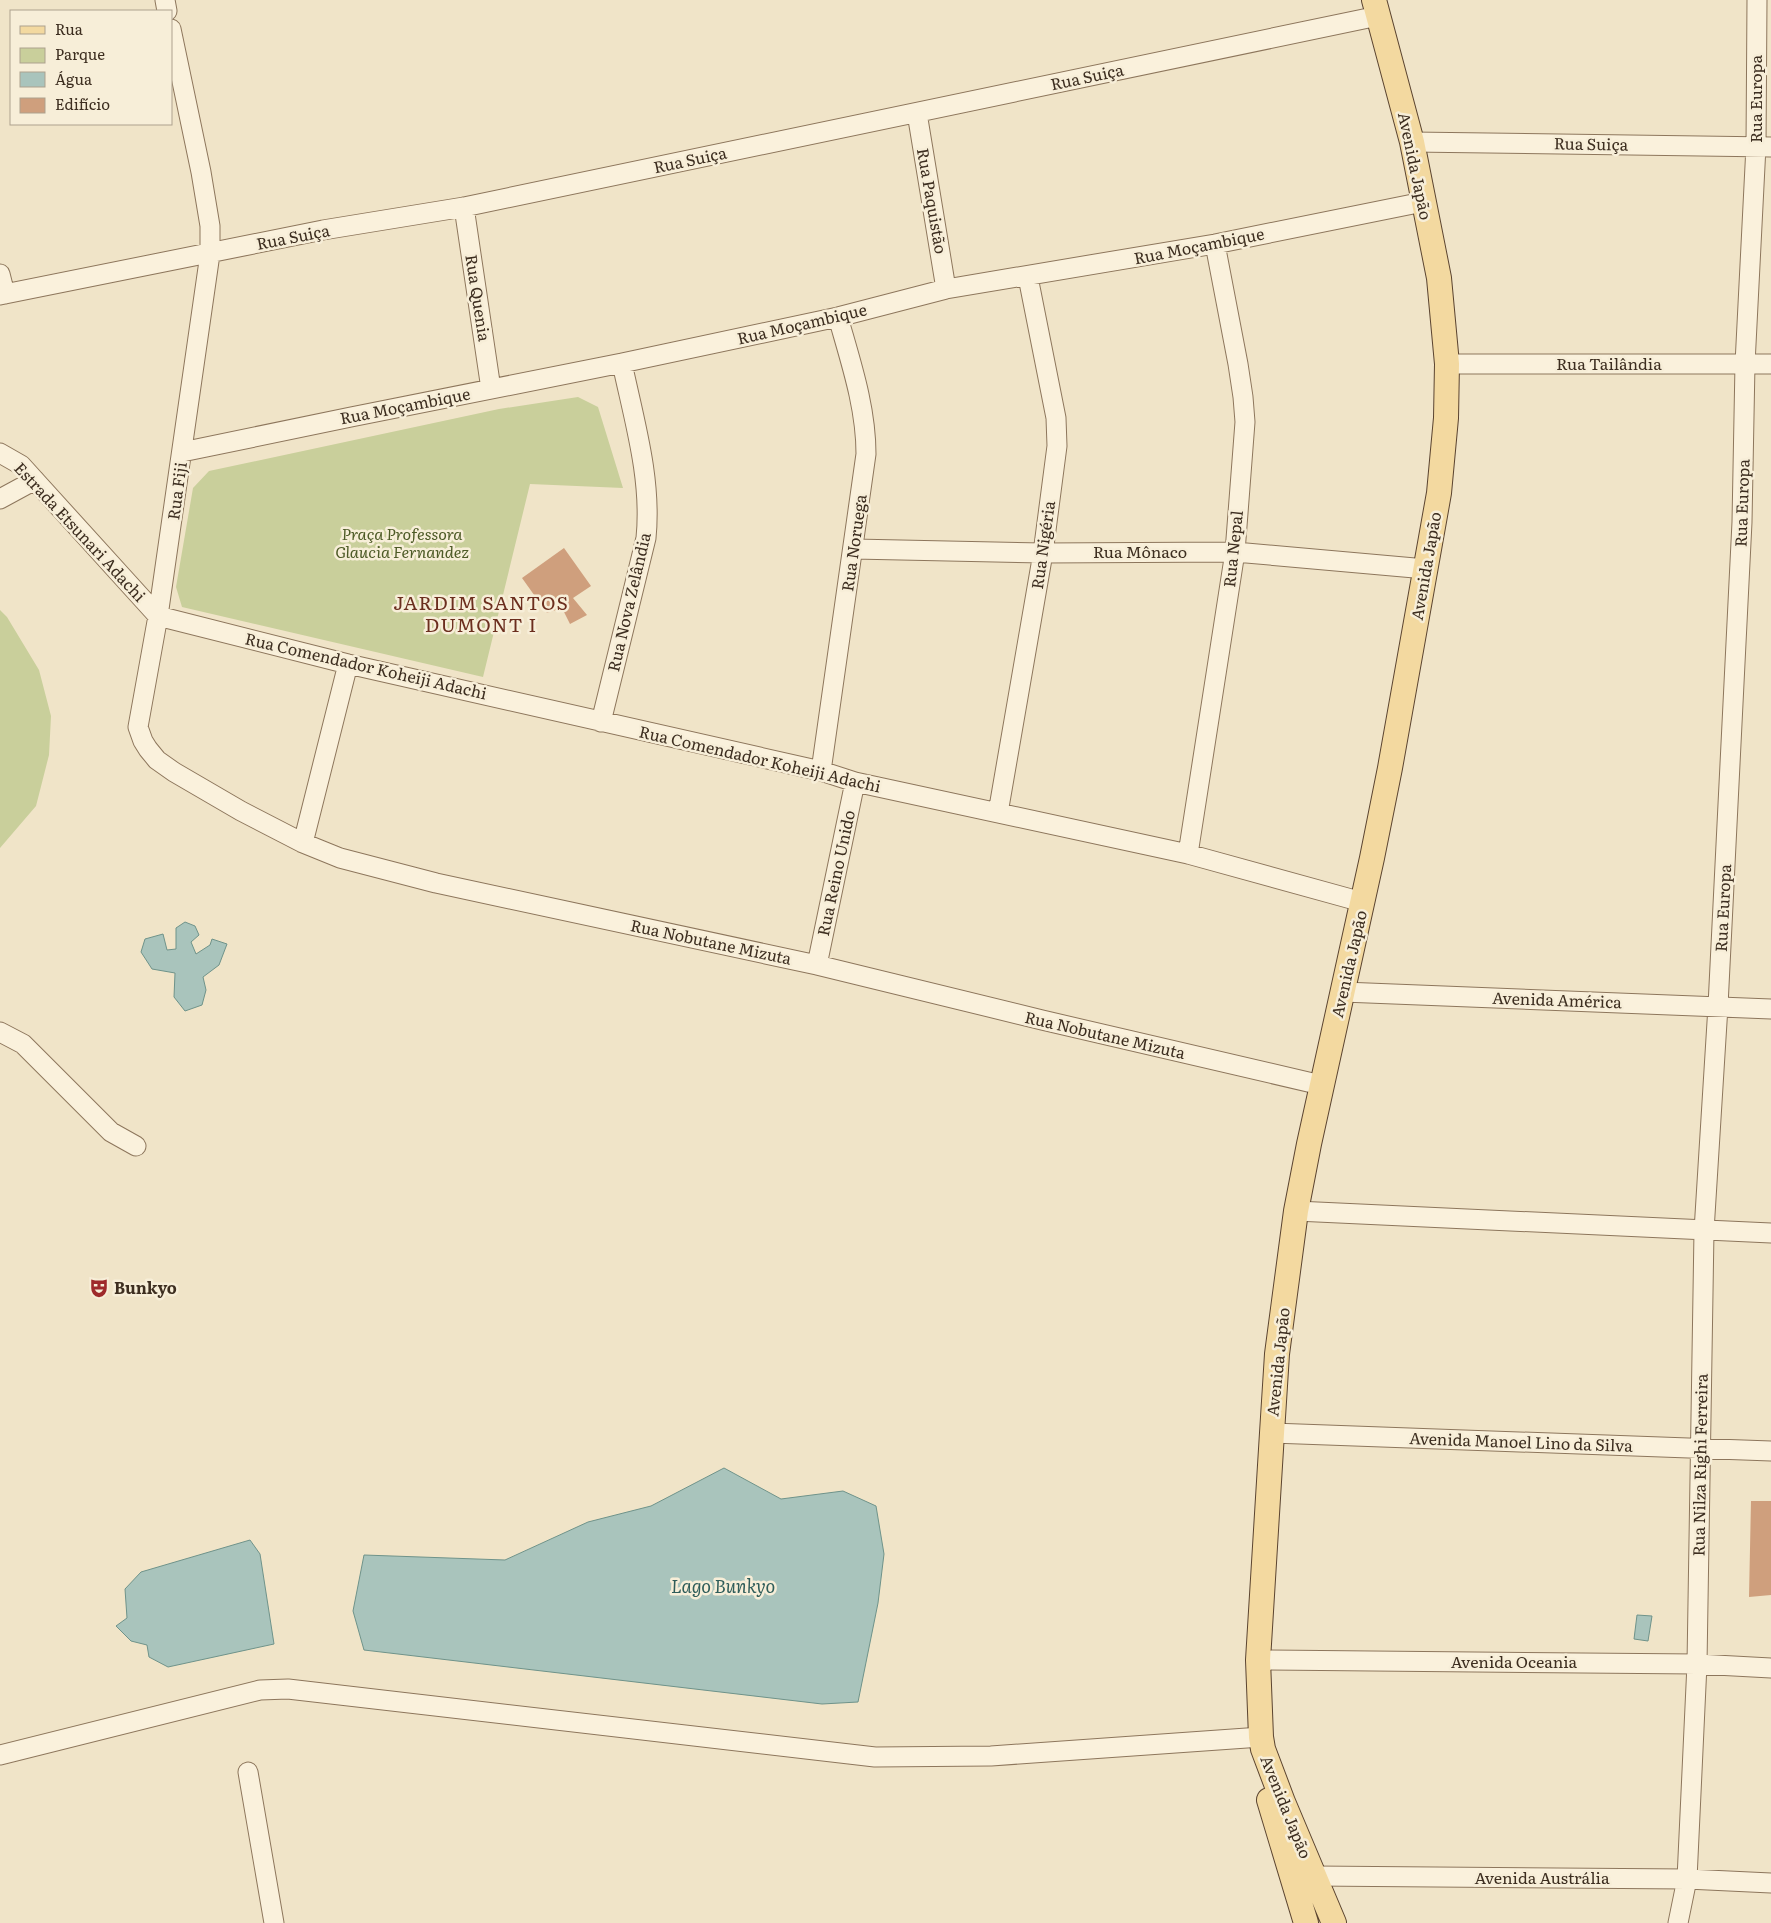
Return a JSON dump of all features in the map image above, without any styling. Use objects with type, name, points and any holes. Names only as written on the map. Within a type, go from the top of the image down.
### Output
[{"type":"main road","name":"Avenida Japão","points":[[1334,1923],[1262,1743],[1258,1660],[1278,1354],[1296,1211],[1321,1085],[1390,768],[1440,493],[1444,457],[1447,364],[1440,278],[1412,142],[1376,8]]},
{"type":"main road","points":[[1262,1743],[1270,1809],[1303,1921]]},
{"type":"street","name":"Rua Europa","points":[[1718,1006],[1742,522],[1745,364],[1764,146],[1756,0]]},
{"type":"street","name":"Rua Suiça","points":[[2,294],[323,230],[464,207],[780,140],[917,114],[1376,8]]},
{"type":"street","name":"Rua Fiji","points":[[138,727],[158,616],[210,254],[210,226],[201,172],[172,34]]},
{"type":"street","name":"Rua Paquistão","points":[[917,114],[946,289]]},
{"type":"street","name":"Rua Suiça","points":[[1412,142],[1764,146]]},
{"type":"street","name":"Rua Moçambique","points":[[182,452],[622,363],[838,317],[946,289],[1215,244],[1423,202]]},
{"type":"street","name":"Rua Quenia","points":[[464,207],[492,389]]},
{"type":"street","name":"Rua Nepal","points":[[1188,854],[1234,552],[1245,422],[1243,397],[1215,244]]},
{"type":"street","points":[[0,274],[2,294]]},
{"type":"street","name":"Rua Nigéria","points":[[998,813],[1043,553],[1057,446],[1056,418],[1028,276]]},
{"type":"street","name":"Rua Noruega","points":[[821,771],[866,454],[866,432],[862,406],[838,317]]},
{"type":"street","name":"Rua Nova Zelândia","points":[[601,722],[646,538],[648,514],[648,491],[622,363]]},
{"type":"street","name":"Rua Tailândia","points":[[1447,364],[1771,364]]},
{"type":"street","name":"Estrada Etsunari Adachi","points":[[0,453],[21,465],[158,616]]},
{"type":"street","points":[[0,499],[34,480]]},
{"type":"street","name":"Rua Mônaco","points":[[854,549],[1043,553],[1234,552],[1426,569]]},
{"type":"street","name":"Rua Comendador Koheiji Adachi","points":[[158,616],[348,664],[821,771],[855,782],[1188,854],[1362,902]]},
{"type":"street","points":[[303,843],[348,664]]},
{"type":"street","name":"Rua Nobutane Mizuta","points":[[138,727],[148,749],[158,760],[174,772],[241,811],[303,843],[340,858],[436,883],[817,965],[1061,1025],[1321,1085]]},
{"type":"street","name":"Rua Reino Unido","points":[[817,965],[855,782]]},
{"type":"street","name":"Avenida América","points":[[1342,992],[1771,1009]]},
{"type":"street","name":"Rua Nilza Righi Ferreira","points":[[1678,1923],[1687,1879],[1696,1664],[1704,1231],[1718,1006]]},
{"type":"street","points":[[0,1032],[23,1044],[111,1132],[136,1146]]},
{"type":"street","points":[[1296,1211],[1771,1233]]},
{"type":"street","name":"Avenida Manoel Lino da Silva","points":[[1272,1433],[1771,1451]]},
{"type":"street","name":"Avenida Oceania","points":[[1258,1660],[1696,1664],[1771,1668]]},
{"type":"street","points":[[0,1755],[260,1690],[288,1689],[875,1757],[991,1756],[1262,1743]]},
{"type":"street","points":[[248,1772],[274,1923]]},
{"type":"street","name":"Avenida Austrália","points":[[1314,1876],[1687,1879],[1771,1883]]},
{"type":"green space","name":"Praça Professora Glaucia Fernandez","points":[[578,397],[598,407],[623,488],[530,484],[483,677],[182,607],[176,587],[193,488],[209,471],[499,409]]},
{"type":"green space","points":[[0,610],[7,617],[39,670],[51,716],[49,755],[36,806],[0,848]]},
{"type":"water","points":[[185,922],[195,926],[199,935],[191,942],[196,954],[210,945],[212,939],[227,944],[219,965],[203,977],[206,990],[202,1005],[185,1011],[174,997],[175,973],[152,969],[141,952],[145,939],[163,934],[167,950],[176,949],[176,928]]},
{"type":"water","name":"Lago Bunkyo","points":[[724,1468],[781,1499],[843,1491],[876,1506],[884,1554],[878,1603],[858,1702],[822,1704],[364,1650],[353,1611],[364,1555],[505,1560],[588,1522],[651,1506]]},
{"type":"water","points":[[250,1540],[260,1554],[274,1644],[168,1667],[149,1657],[147,1645],[131,1641],[116,1626],[127,1618],[125,1589],[141,1572]]},
{"type":"water","points":[[1637,1615],[1652,1616],[1648,1641],[1634,1639]]},
{"type":"building","points":[[564,548],[591,586],[573,598],[587,615],[570,624],[562,608],[547,613],[522,578]]},
{"type":"building","points":[[1751,1501],[1771,1501],[1771,1595],[1749,1597]]},
{"type":"place","name":"Bunkyo","points":[[99,1288]]},
{"type":"district","name":"JARDIM SANTOS DUMONT I","points":[[481,614]]}]
